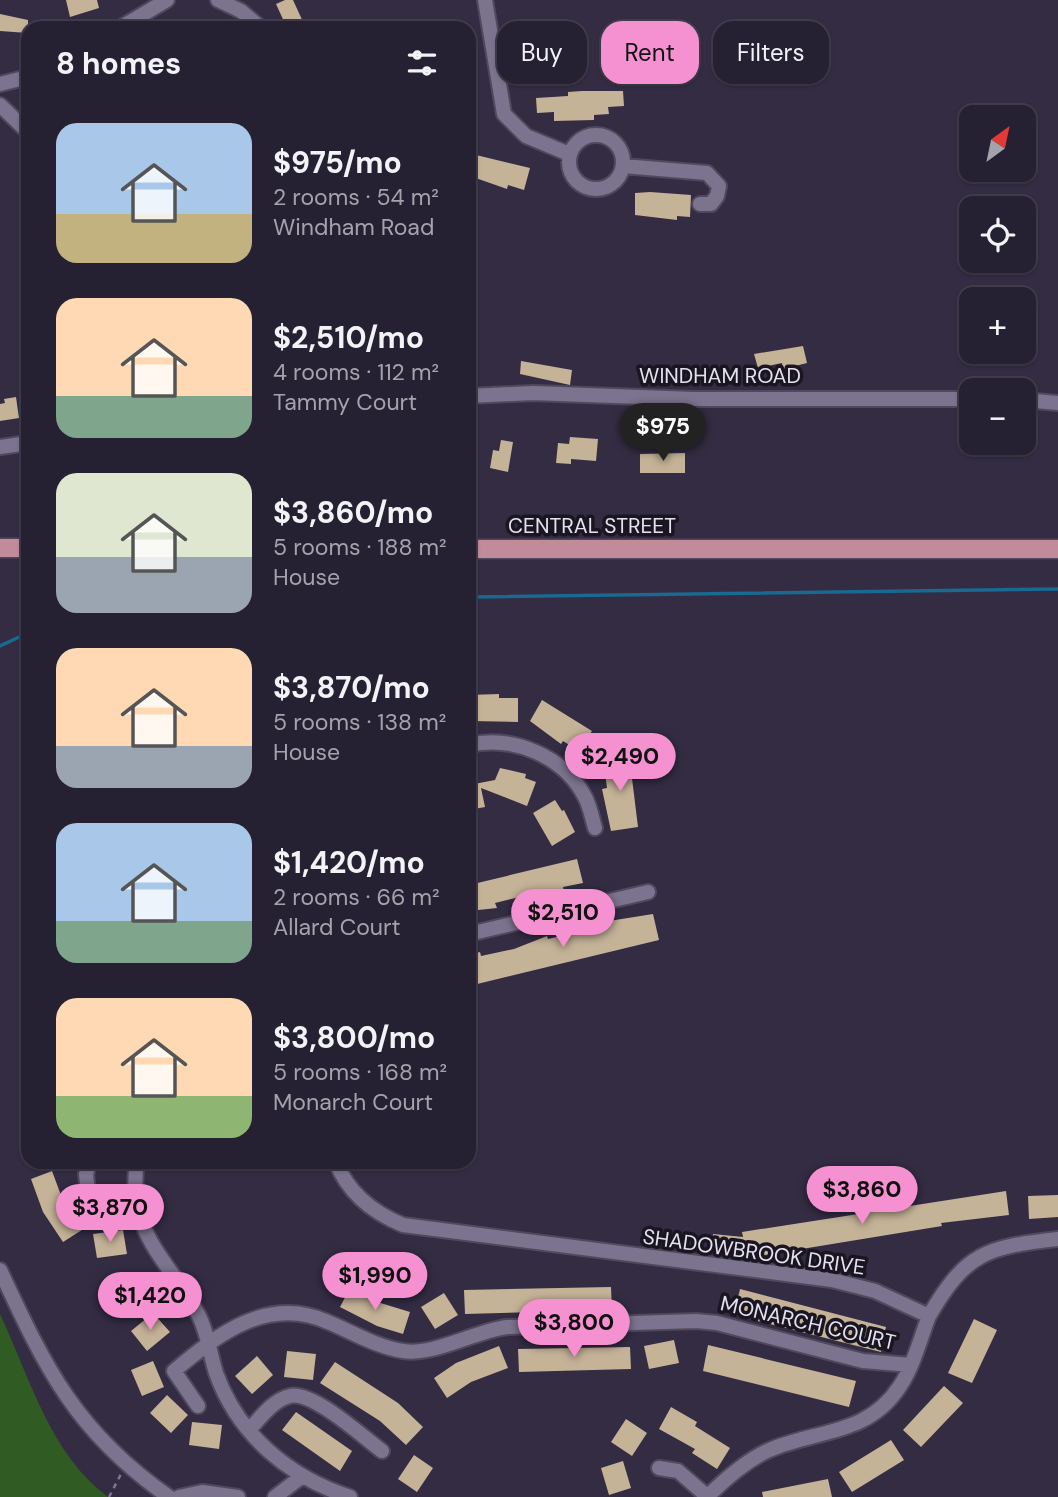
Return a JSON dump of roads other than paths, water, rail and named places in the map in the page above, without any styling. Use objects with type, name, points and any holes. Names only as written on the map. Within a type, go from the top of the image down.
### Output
[{"type":"main road","points":[[0,548],[21,548]]},
{"type":"main road","name":"CENTRAL STREET","points":[[476,549],[1058,549]]},
{"type":"street","points":[[132,21],[167,0]]},
{"type":"street","points":[[218,0],[241,11],[253,21]]},
{"type":"street","points":[[485,0],[504,114],[526,136],[569,155]]},
{"type":"street","points":[[0,84],[21,79]]},
{"type":"street","points":[[0,105],[21,125]]},
{"type":"street","points":[[599,135],[618,146],[623,166],[611,185],[591,189],[574,179],[569,170],[569,155],[583,137],[599,135]]},
{"type":"street","points":[[623,166],[707,173],[719,186],[717,196],[711,204],[700,204]]},
{"type":"street","name":"WINDHAM ROAD","points":[[476,396],[533,393],[694,399],[959,399]]},
{"type":"street","points":[[1036,401],[1058,403]]},
{"type":"street","points":[[0,447],[21,444]]},
{"type":"street","points":[[476,745],[505,743],[534,751],[558,765],[570,774],[586,799],[595,828]]},
{"type":"street","points":[[476,932],[648,892]]},
{"type":"street","points":[[89,1169],[86,1184],[89,1202]]},
{"type":"street","points":[[137,1169],[136,1205],[146,1236],[192,1302],[209,1341],[223,1389],[249,1430],[301,1477],[350,1497]]},
{"type":"street","name":"SHADOWBROOK DRIVE","points":[[339,1169],[363,1201],[376,1212],[403,1225],[832,1280],[875,1291],[929,1316]]},
{"type":"street","points":[[659,1468],[678,1471],[708,1497],[743,1465],[769,1450],[842,1431],[867,1417],[899,1387],[911,1365],[929,1316],[947,1284],[969,1261],[1012,1244],[1058,1239]]},
{"type":"street","points":[[0,1270],[37,1348],[66,1400],[91,1431],[126,1465],[169,1497]]},
{"type":"street","name":"MONARCH COURT","points":[[198,1406],[174,1371],[209,1341],[249,1319],[289,1312],[313,1315],[405,1352],[431,1349],[478,1332],[508,1327],[696,1321],[718,1323],[863,1362],[911,1365]]},
{"type":"street","points":[[249,1430],[273,1405],[296,1395],[312,1399],[382,1451]]},
{"type":"street","points":[[275,1497],[301,1477]]},
{"type":"street","points":[[179,1497],[202,1492],[238,1497]]},
{"type":"waterway","points":[[476,597],[1058,589]]},
{"type":"waterway","points":[[0,646],[21,636]]}]
